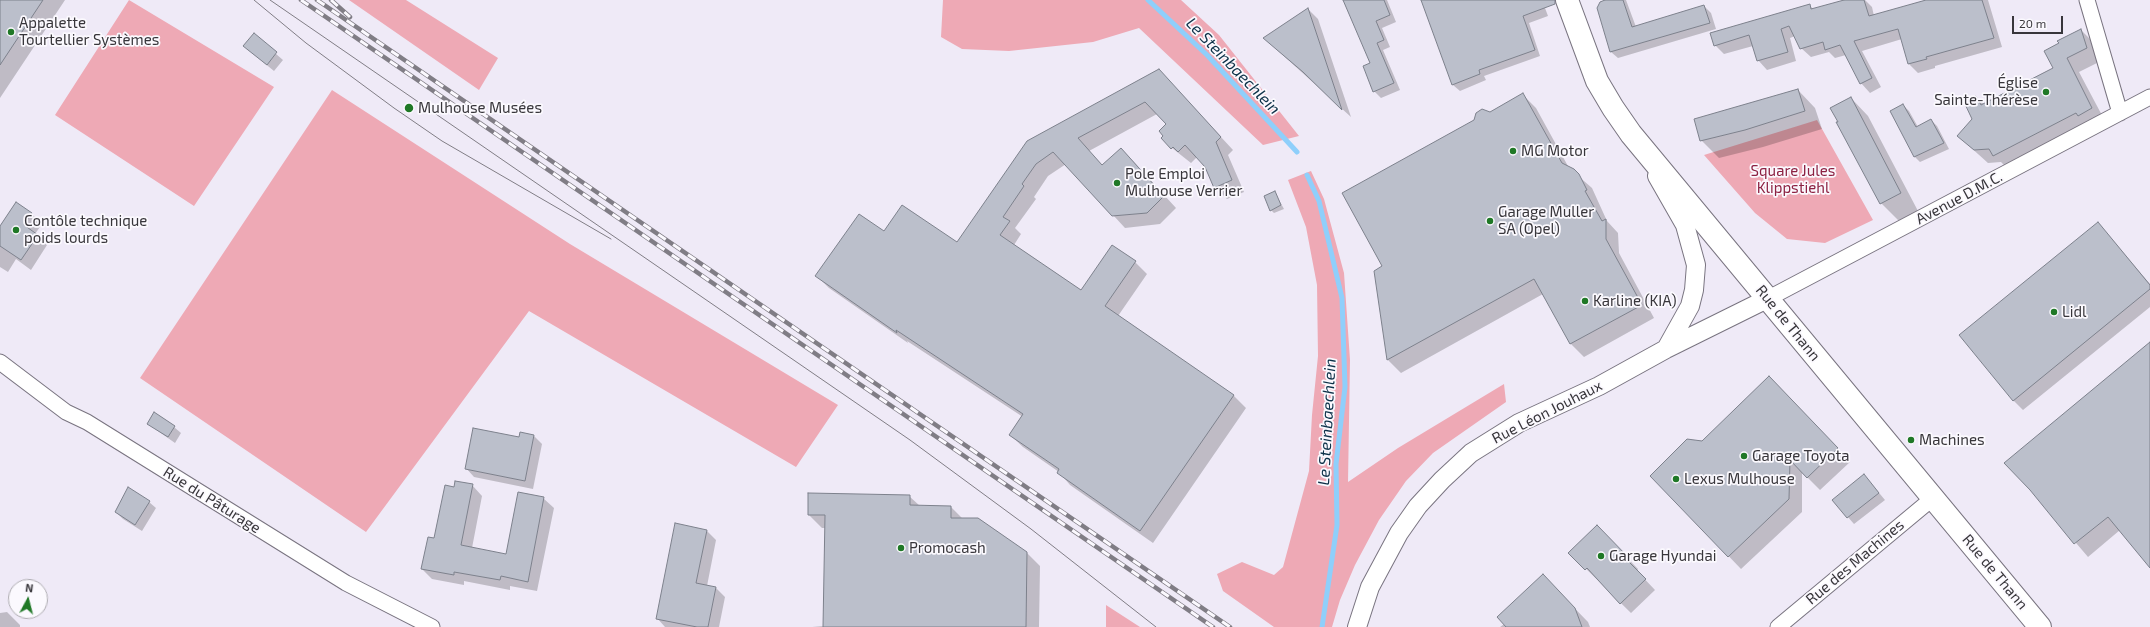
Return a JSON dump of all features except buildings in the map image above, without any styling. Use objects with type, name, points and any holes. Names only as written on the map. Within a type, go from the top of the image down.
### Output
[{"type":"main road","name":"Rue de Thann","points":[[1567,0],[1598,82],[1613,108],[1631,134],[1725,249],[1769,298],[2040,627]]},
{"type":"street","points":[[2087,0],[2120,113]]},
{"type":"street","name":"Avenue D.M.C.","points":[[1769,298],[1826,270],[2150,97]]},
{"type":"street","points":[[1631,134],[1685,225],[1696,265],[1694,290],[1690,306],[1666,349]]},
{"type":"street","name":"Rue Léon Jouhaux","points":[[1357,627],[1370,587],[1398,534],[1418,506],[1442,480],[1471,453],[1519,423],[1599,386],[1666,349],[1769,298]]},
{"type":"street","name":"Rue du Pâturage","points":[[0,362],[66,412],[86,422],[346,583],[432,627]]},
{"type":"street","name":"Rue des Machines","points":[[1778,627],[1933,498]]},
{"type":"green space","points":[[129,0],[274,87],[194,206],[55,115]]},
{"type":"green space","points":[[349,0],[406,0],[498,58],[479,90]]},
{"type":"green space","points":[[943,0],[1181,0],[1219,35],[1299,136],[1263,145],[1139,28],[1093,42],[1009,51],[962,49],[941,37]]},
{"type":"green space","points":[[332,90],[570,244],[838,405],[796,467],[529,311],[366,532],[140,378]]},
{"type":"green space","name":"Square Jules Klippstiehl","points":[[1817,120],[1873,220],[1825,243],[1787,239],[1755,213],[1704,155]]},
{"type":"green space","points":[[1311,171],[1324,199],[1344,273],[1350,360],[1348,482],[1398,448],[1504,384],[1506,402],[1433,453],[1406,481],[1379,520],[1355,565],[1340,600],[1332,627],[1274,627],[1223,591],[1217,574],[1242,562],[1274,575],[1283,567],[1309,471],[1312,415],[1318,356],[1317,285],[1306,227],[1288,180]]},
{"type":"green space","points":[[1106,605],[1140,627],[1106,627]]},
{"type":"waterway","name":"Le Steinbaechlein","points":[[1148,0],[1207,55],[1297,152]]},
{"type":"waterway","name":"Le Steinbaechlein","points":[[1307,175],[1319,201],[1342,298],[1345,387],[1336,464],[1337,525],[1322,627]]},
{"type":"tram line","points":[[254,0],[306,43],[394,108],[442,141],[611,239]]},
{"type":"tram line","points":[[270,0],[910,440],[1031,529],[1156,627]]},
{"type":"railway","points":[[301,0],[1213,627]]},
{"type":"railway","points":[[317,0],[1230,627]]},
{"type":"railway","points":[[331,0],[350,17]]},
{"type":"place","name":"Appalette Tourtellier Systèmes","points":[[11,32]]},
{"type":"place","name":"Église Sainte-Thérèse","points":[[2046,92]]},
{"type":"place","name":"Mulhouse Musées","points":[[409,108]]},
{"type":"place","name":"MG Motor","points":[[1513,151]]},
{"type":"place","name":"Pole Emploi Mulhouse Verrier","points":[[1117,183]]},
{"type":"place","name":"Garage Muller SA (Opel)","points":[[1490,221]]},
{"type":"place","name":"Contôle technique poids lourds","points":[[16,230]]},
{"type":"place","name":"Karline (KIA)","points":[[1585,301]]},
{"type":"place","name":"Lidl","points":[[2054,312]]},
{"type":"place","name":"Machines","points":[[1911,440]]},
{"type":"place","name":"Garage Toyota","points":[[1744,456]]},
{"type":"place","name":"Lexus Mulhouse","points":[[1676,479]]},
{"type":"place","name":"Promocash","points":[[901,548]]},
{"type":"place","name":"Garage Hyundai","points":[[1601,556]]}]
